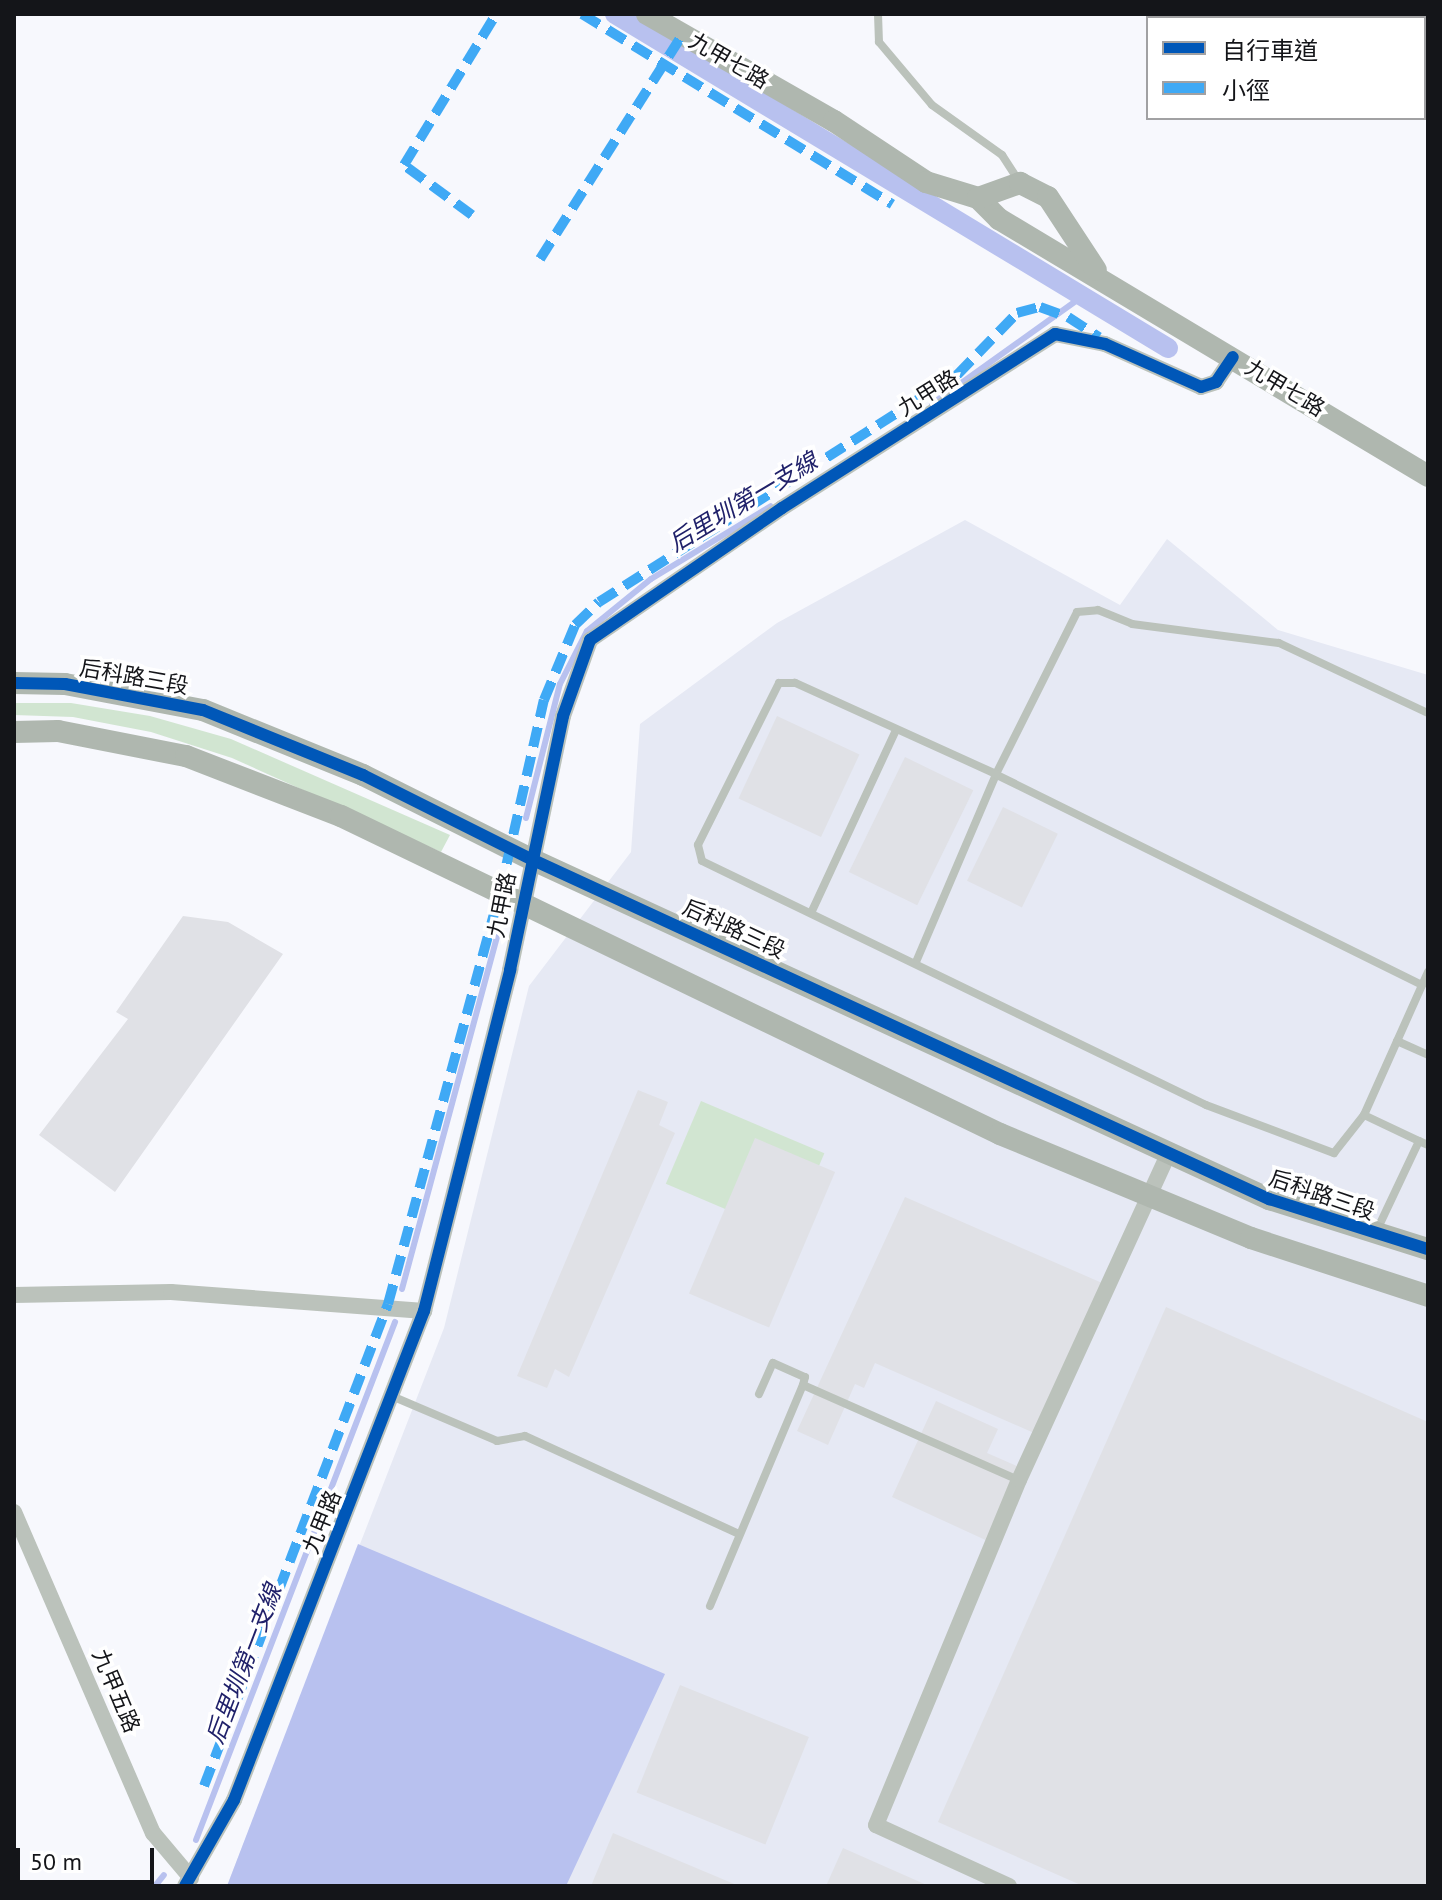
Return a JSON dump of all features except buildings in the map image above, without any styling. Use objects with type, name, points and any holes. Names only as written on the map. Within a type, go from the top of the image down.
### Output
[{"type":"street","name":"九甲七路","points":[[647,14],[834,121],[926,182],[978,198],[999,219],[1100,276],[1428,476]]},
{"type":"street","name":"九甲七路","points":[[1020,183],[1048,197],[1100,276]]},
{"type":"street","points":[[978,198],[1020,183]]},
{"type":"street","name":"九甲路","points":[[188,1882],[234,1800],[394,1397],[424,1311],[522,904],[563,716],[590,640],[633,608],[1055,334],[1105,344],[1201,387],[1216,382],[1233,357]]},
{"type":"street","name":"后科路三段","points":[[14,683],[65,684],[203,710],[363,775],[531,859],[1168,1155],[1269,1199],[1375,1235],[1428,1249]]},
{"type":"street","points":[[14,732],[58,731],[186,756],[341,816],[1000,1134],[1148,1199],[1389,1286],[1428,1296]]},
{"type":"street","points":[[1009,1886],[876,1825],[1019,1480],[1168,1155]]},
{"type":"street","points":[[14,1295],[171,1292],[424,1311]]},
{"type":"street","name":"九甲五路","points":[[14,1512],[153,1833],[188,1882]]},
{"type":"lane","points":[[878,14],[879,42],[914,84],[932,105],[1002,155],[1020,183]]},
{"type":"lane","points":[[916,962],[996,774],[1077,612],[1098,610],[1132,624],[1279,643],[1428,713]]},
{"type":"lane","points":[[1422,985],[996,774],[795,683],[779,683],[698,845],[702,861],[812,911],[1206,1105],[1334,1153],[1364,1115],[1428,972]]},
{"type":"lane","points":[[812,911],[896,730]]},
{"type":"lane","points":[[1397,1041],[1428,1055]]},
{"type":"lane","points":[[1364,1115],[1428,1145]]},
{"type":"lane","points":[[1375,1235],[1419,1141]]},
{"type":"lane","points":[[710,1606],[805,1377],[773,1363],[759,1394]]},
{"type":"lane","points":[[803,1385],[1019,1480]]},
{"type":"lane","points":[[394,1397],[497,1441],[525,1436],[739,1534]]},
{"type":"shaded area","points":[[965,520],[1120,605],[1167,539],[1278,630],[1428,675],[1428,1886],[227,1886],[444,1328],[529,986],[631,852],[640,724],[777,623]]},
{"type":"green space","points":[[14,703],[71,703],[150,716],[231,739],[450,835],[441,852],[232,758],[151,732],[73,717],[14,715]]},
{"type":"green space","points":[[701,1101],[824,1153],[789,1236],[666,1184]]},
{"type":"water","points":[[358,1544],[665,1674],[566,1886],[227,1886]]},
{"type":"waterway","points":[[615,14],[1168,348]]},
{"type":"waterway","name":"后里圳第一支線","points":[[932,404],[1083,296]]},
{"type":"waterway","name":"后里圳第一支線","points":[[526,818],[560,684],[587,631],[651,579],[771,506]]},
{"type":"waterway","name":"后里圳第一支線","points":[[402,1289],[498,933]]},
{"type":"waterway","name":"后里圳第一支線","points":[[196,1840],[395,1322]]},
{"type":"waterway","name":"后里圳第一支線","points":[[155,1886],[164,1875]]},
{"type":"marked path","points":[[472,215],[404,165],[496,14]]},
{"type":"marked path","points":[[582,14],[892,204]]},
{"type":"marked path","points":[[540,259],[682,35]]},
{"type":"marked path","points":[[204,1786],[388,1304],[500,893],[544,700],[575,625],[599,602],[957,375],[1017,313],[1040,307],[1068,317],[1099,337]]},
{"type":"cycle path","points":[[185,1886],[234,1800],[424,1311],[510,970],[563,716],[590,640],[782,508],[1055,334],[1105,344],[1201,387],[1216,382],[1233,357]]},
{"type":"cycle path","points":[[14,683],[65,684],[203,710],[363,775],[531,859],[1269,1199],[1428,1249]]}]
